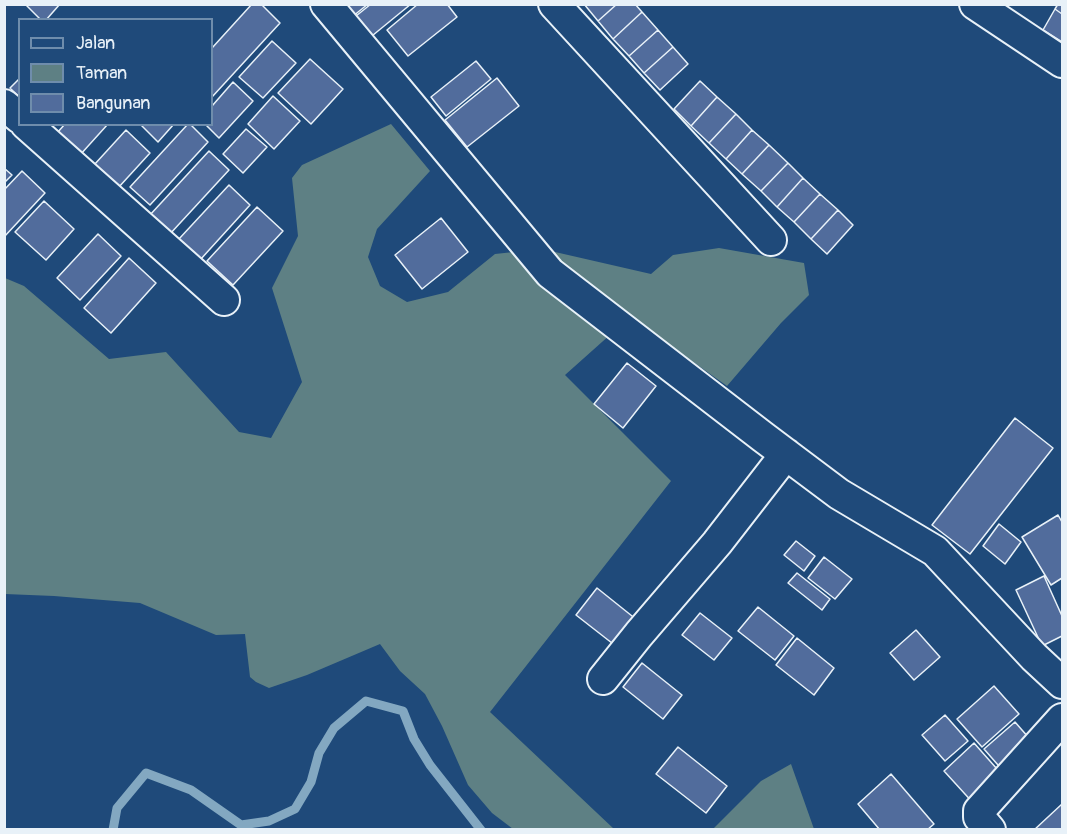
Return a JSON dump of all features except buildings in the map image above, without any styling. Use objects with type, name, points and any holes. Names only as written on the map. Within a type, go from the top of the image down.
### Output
[{"type":"street","points":[[326,4],[550,273],[839,494],[935,551],[1034,657],[1062,683]]},
{"type":"street","points":[[554,4],[771,240]]},
{"type":"street","points":[[975,4],[1013,15],[1062,62]]},
{"type":"street","points":[[4,105],[18,116]]},
{"type":"street","points":[[29,126],[224,300]]},
{"type":"street","points":[[603,679],[717,543],[786,454]]},
{"type":"street","points":[[990,830],[979,817],[980,811],[1062,719]]},
{"type":"green space","points":[[391,124],[430,171],[377,229],[368,257],[380,286],[407,302],[448,292],[495,254],[542,249],[651,274],[673,255],[719,248],[804,263],[809,295],[781,323],[727,386],[630,317],[565,375],[671,481],[490,712],[614,829],[513,829],[492,813],[468,785],[425,694],[400,671],[380,644],[307,675],[269,688],[250,677],[245,634],[216,635],[140,603],[5,594],[5,278],[24,286],[109,359],[166,352],[239,432],[271,438],[302,382],[272,288],[298,236],[292,178],[302,165]]},
{"type":"green space","points":[[791,764],[814,829],[713,829],[761,781]]},
{"type":"waterway","points":[[113,830],[117,808],[146,773],[191,790],[241,825],[269,821],[295,809],[311,782],[319,753],[334,728],[366,701],[403,711],[414,739],[430,765],[481,830]]}]
